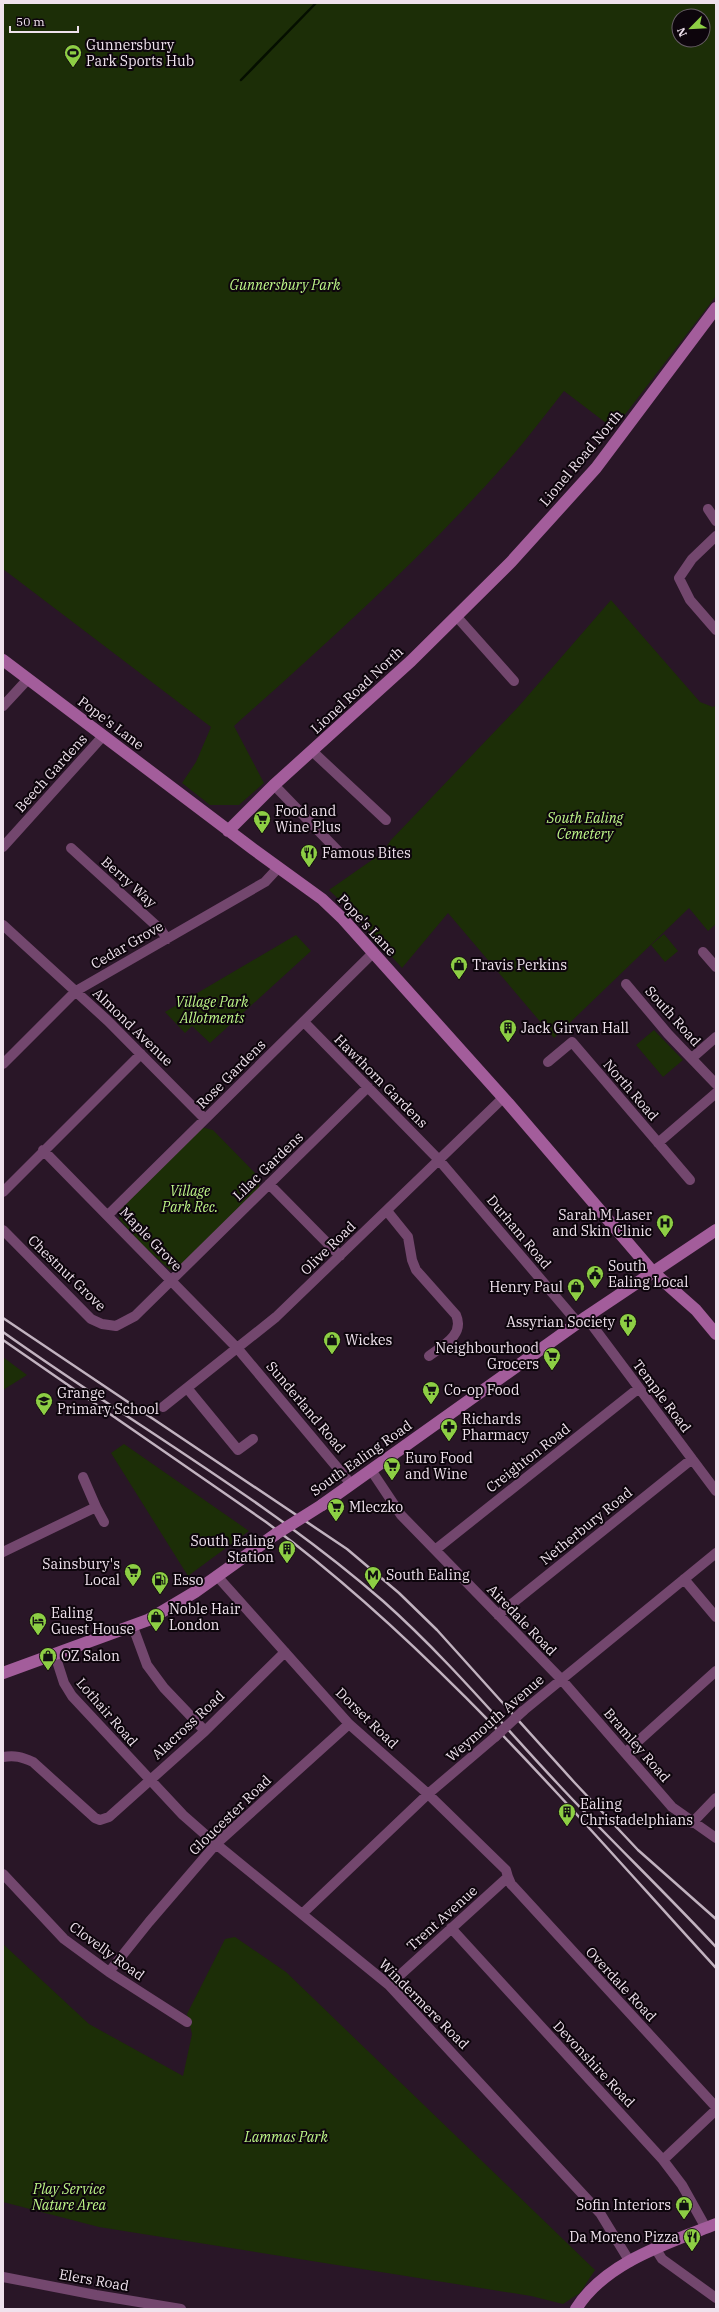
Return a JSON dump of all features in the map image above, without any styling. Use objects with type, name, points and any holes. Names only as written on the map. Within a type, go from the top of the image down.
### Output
[{"type":"main road","name":"Lionel Road North","points":[[228,831],[274,785],[457,617],[511,562],[596,468],[716,308]]},
{"type":"main road","name":"Pope's Lane","points":[[3,660],[228,831],[322,899],[343,919],[503,1098],[652,1271],[696,1310],[716,1334]]},
{"type":"main road","name":"South Ealing Road","points":[[3,1673],[133,1627],[172,1607],[276,1534],[322,1505],[652,1271],[716,1230]]},
{"type":"main road","points":[[576,2309],[600,2281],[630,2262],[656,2248],[711,2226]]},
{"type":"street","points":[[708,509],[716,521]]},
{"type":"street","points":[[716,536],[692,559],[679,578],[690,600],[716,630]]},
{"type":"street","points":[[457,617],[514,681]]},
{"type":"street","points":[[3,706],[28,679]]},
{"type":"street","name":"Beech Gardens","points":[[3,847],[103,736]]},
{"type":"street","name":"Lionel Road North","points":[[312,751],[386,820]]},
{"type":"street","points":[[274,785],[338,851]]},
{"type":"street","name":"Berry Way","points":[[71,848],[161,930],[167,939]]},
{"type":"street","name":"Cedar Grove","points":[[4,1062],[76,991],[266,882],[278,868]]},
{"type":"street","name":"Almond Avenue","points":[[3,924],[76,991],[205,1119]]},
{"type":"street","points":[[703,952],[716,967]]},
{"type":"street","name":"Rose Gardens","points":[[108,1215],[373,953]]},
{"type":"street","name":"South Road","points":[[626,984],[668,1034],[716,1084]]},
{"type":"street","name":"Hawthorn Gardens","points":[[304,1022],[439,1160]]},
{"type":"street","points":[[692,1058],[716,1037]]},
{"type":"street","name":"North Road","points":[[548,1062],[572,1042],[690,1180]]},
{"type":"street","points":[[3,1192],[43,1150],[141,1054]]},
{"type":"street","name":"Lilac Gardens","points":[[171,1281],[368,1087]]},
{"type":"street","points":[[658,1143],[716,1093]]},
{"type":"street","name":"Olive Road","points":[[164,1407],[276,1317],[503,1098]]},
{"type":"street","name":"Maple Grove","points":[[43,1150],[238,1348]]},
{"type":"street","name":"Durham Road","points":[[439,1160],[582,1320]]},
{"type":"street","points":[[270,1184],[340,1256]]},
{"type":"street","points":[[387,1211],[408,1237],[412,1260],[416,1270],[456,1315],[460,1322],[459,1328],[453,1338],[428,1356]]},
{"type":"street","name":"Chestnut Grove","points":[[3,1230],[91,1319],[102,1324],[116,1326],[129,1320],[171,1281]]},
{"type":"street","name":"Temple Road","points":[[582,1320],[639,1388],[716,1491]]},
{"type":"street","name":"Sunderland Road","points":[[238,1348],[351,1484]]},
{"type":"street","points":[[187,1388],[238,1450],[253,1438]]},
{"type":"street","name":"Creighton Road","points":[[435,1550],[639,1388]]},
{"type":"street","name":"Netherbury Road","points":[[498,1615],[692,1459]]},
{"type":"street","name":"Airedale Road","points":[[371,1470],[401,1515],[561,1680]]},
{"type":"street","points":[[83,1477],[104,1522]]},
{"type":"street","points":[[3,1552],[96,1507]]},
{"type":"street","name":"Weymouth Avenue","points":[[302,1914],[428,1794],[495,1737],[523,1710],[716,1553]]},
{"type":"street","name":"Dorset Road","points":[[217,1576],[349,1724],[428,1794],[507,1874]]},
{"type":"street","points":[[684,1579],[716,1617]]},
{"type":"street","points":[[133,1627],[147,1665],[164,1688],[205,1731]]},
{"type":"street","name":"Alacross Road","points":[[3,1757],[21,1756],[33,1762],[96,1818],[100,1820],[109,1817],[205,1731],[285,1652]]},
{"type":"street","name":"Lothair Road","points":[[55,1655],[64,1684],[72,1696],[150,1780]]},
{"type":"street","points":[[625,1753],[716,1671]]},
{"type":"street","name":"Bramley Road","points":[[561,1680],[672,1807],[692,1823],[716,1838]]},
{"type":"street","name":"Gloucester Road","points":[[109,1972],[148,1922],[216,1844],[349,1724]]},
{"type":"street","name":"Windermere Road","points":[[150,1780],[216,1844],[389,1985],[600,2213],[630,2262]]},
{"type":"street","points":[[692,1823],[716,1798]]},
{"type":"street","name":"Clovelly Road","points":[[3,1874],[64,1939],[109,1972],[187,2022]]},
{"type":"street","name":"Trent Avenue","points":[[389,1985],[507,1874]]},
{"type":"street","name":"Overdale Road","points":[[507,1874],[511,1884],[716,2109]]},
{"type":"street","name":"Devonshire Road","points":[[451,1928],[663,2160],[711,2226]]},
{"type":"street","points":[[663,2160],[716,2109]]},
{"type":"street","points":[[656,2248],[662,2259],[716,2298]]},
{"type":"street","name":"Elers Road","points":[[3,2277],[85,2293],[181,2309]]},
{"type":"green space","name":"Gunnersbury Park","points":[[3,3],[716,3],[716,296],[614,429],[564,391],[507,462],[442,532],[340,631],[234,726],[264,783],[239,805],[210,805],[182,783],[196,762],[211,727],[3,569]]},
{"type":"green space","name":"South Ealing Cemetery","points":[[611,600],[700,702],[713,707],[716,705],[716,924],[708,931],[689,908],[554,1038],[448,913],[402,968],[351,911],[329,890],[382,853],[391,840],[519,706]]},
{"type":"green space","points":[[664,934],[678,951],[665,962],[651,945]]},
{"type":"green space","name":"Village Park Allotments","points":[[296,935],[311,951],[210,1043],[192,1026],[185,1033],[165,1012]]},
{"type":"green space","points":[[654,1030],[683,1060],[663,1077],[636,1045]]},
{"type":"green space","name":"Village Park Rec.","points":[[201,1127],[213,1130],[257,1175],[260,1190],[180,1268],[170,1270],[141,1244],[119,1219],[120,1209]]},
{"type":"green space","points":[[3,1357],[27,1375],[3,1390]]},
{"type":"green space","points":[[124,1444],[249,1531],[188,1576],[111,1453]]},
{"type":"green space","name":"Lammas Park","points":[[235,1937],[286,1972],[595,2270],[580,2293],[563,2304],[531,2296],[99,2227],[3,2202],[3,1944],[89,2024],[183,2076],[192,2034],[187,2014],[225,1939]]},
{"type":"waterway","points":[[241,80],[316,3]]},
{"type":"railway","points":[[3,1318],[347,1549],[399,1593],[437,1630],[574,1782],[638,1850],[716,1919]]},
{"type":"railway","points":[[3,1332],[245,1495],[338,1564],[383,1601],[429,1644],[577,1804],[716,1947]]},
{"type":"railway","points":[[3,1340],[266,1522],[328,1571],[388,1623],[502,1734],[716,1968]]},
{"type":"place","name":"Gunnersbury Park Sports Hub","points":[[73,68]]},
{"type":"place","name":"Food and Wine Plus","points":[[262,834]]},
{"type":"place","name":"Famous Bites","points":[[309,868]]},
{"type":"place","name":"Travis Perkins","points":[[459,980]]},
{"type":"place","name":"Jack Girvan Hall","points":[[508,1043]]},
{"type":"place","name":"Sarah M Laser and Skin Clinic","points":[[665,1238]]},
{"type":"place","name":"South Ealing Local","points":[[595,1289]]},
{"type":"place","name":"Henry Paul","points":[[576,1302]]},
{"type":"place","name":"Assyrian Society","points":[[628,1337]]},
{"type":"place","name":"Wickes","points":[[332,1355]]},
{"type":"place","name":"Neighbourhood Grocers","points":[[552,1371]]},
{"type":"place","name":"Co-op Food","points":[[431,1405]]},
{"type":"place","name":"Grange Primary School","points":[[44,1416]]},
{"type":"place","name":"Richards Pharmacy","points":[[449,1442]]},
{"type":"place","name":"Euro Food and Wine","points":[[392,1481]]},
{"type":"place","name":"Mleczko","points":[[336,1522]]},
{"type":"place","name":"South Ealing Station","points":[[287,1564]]},
{"type":"place","name":"Sainsbury's Local","points":[[133,1587]]},
{"type":"place","name":"South Ealing","points":[[373,1590]]},
{"type":"place","name":"Esso","points":[[160,1595]]},
{"type":"place","name":"Noble Hair London","points":[[156,1632]]},
{"type":"place","name":"Ealing Guest House","points":[[38,1636]]},
{"type":"place","name":"OZ Salon","points":[[48,1671]]},
{"type":"place","name":"Ealing Christadelphians","points":[[567,1827]]},
{"type":"place","name":"Sofin Interiors","points":[[684,2220]]},
{"type":"place","name":"Da Moreno Pizza","points":[[692,2252]]},
{"type":"park label","name":"Play Service Nature Area","points":[[69,2198]]}]
